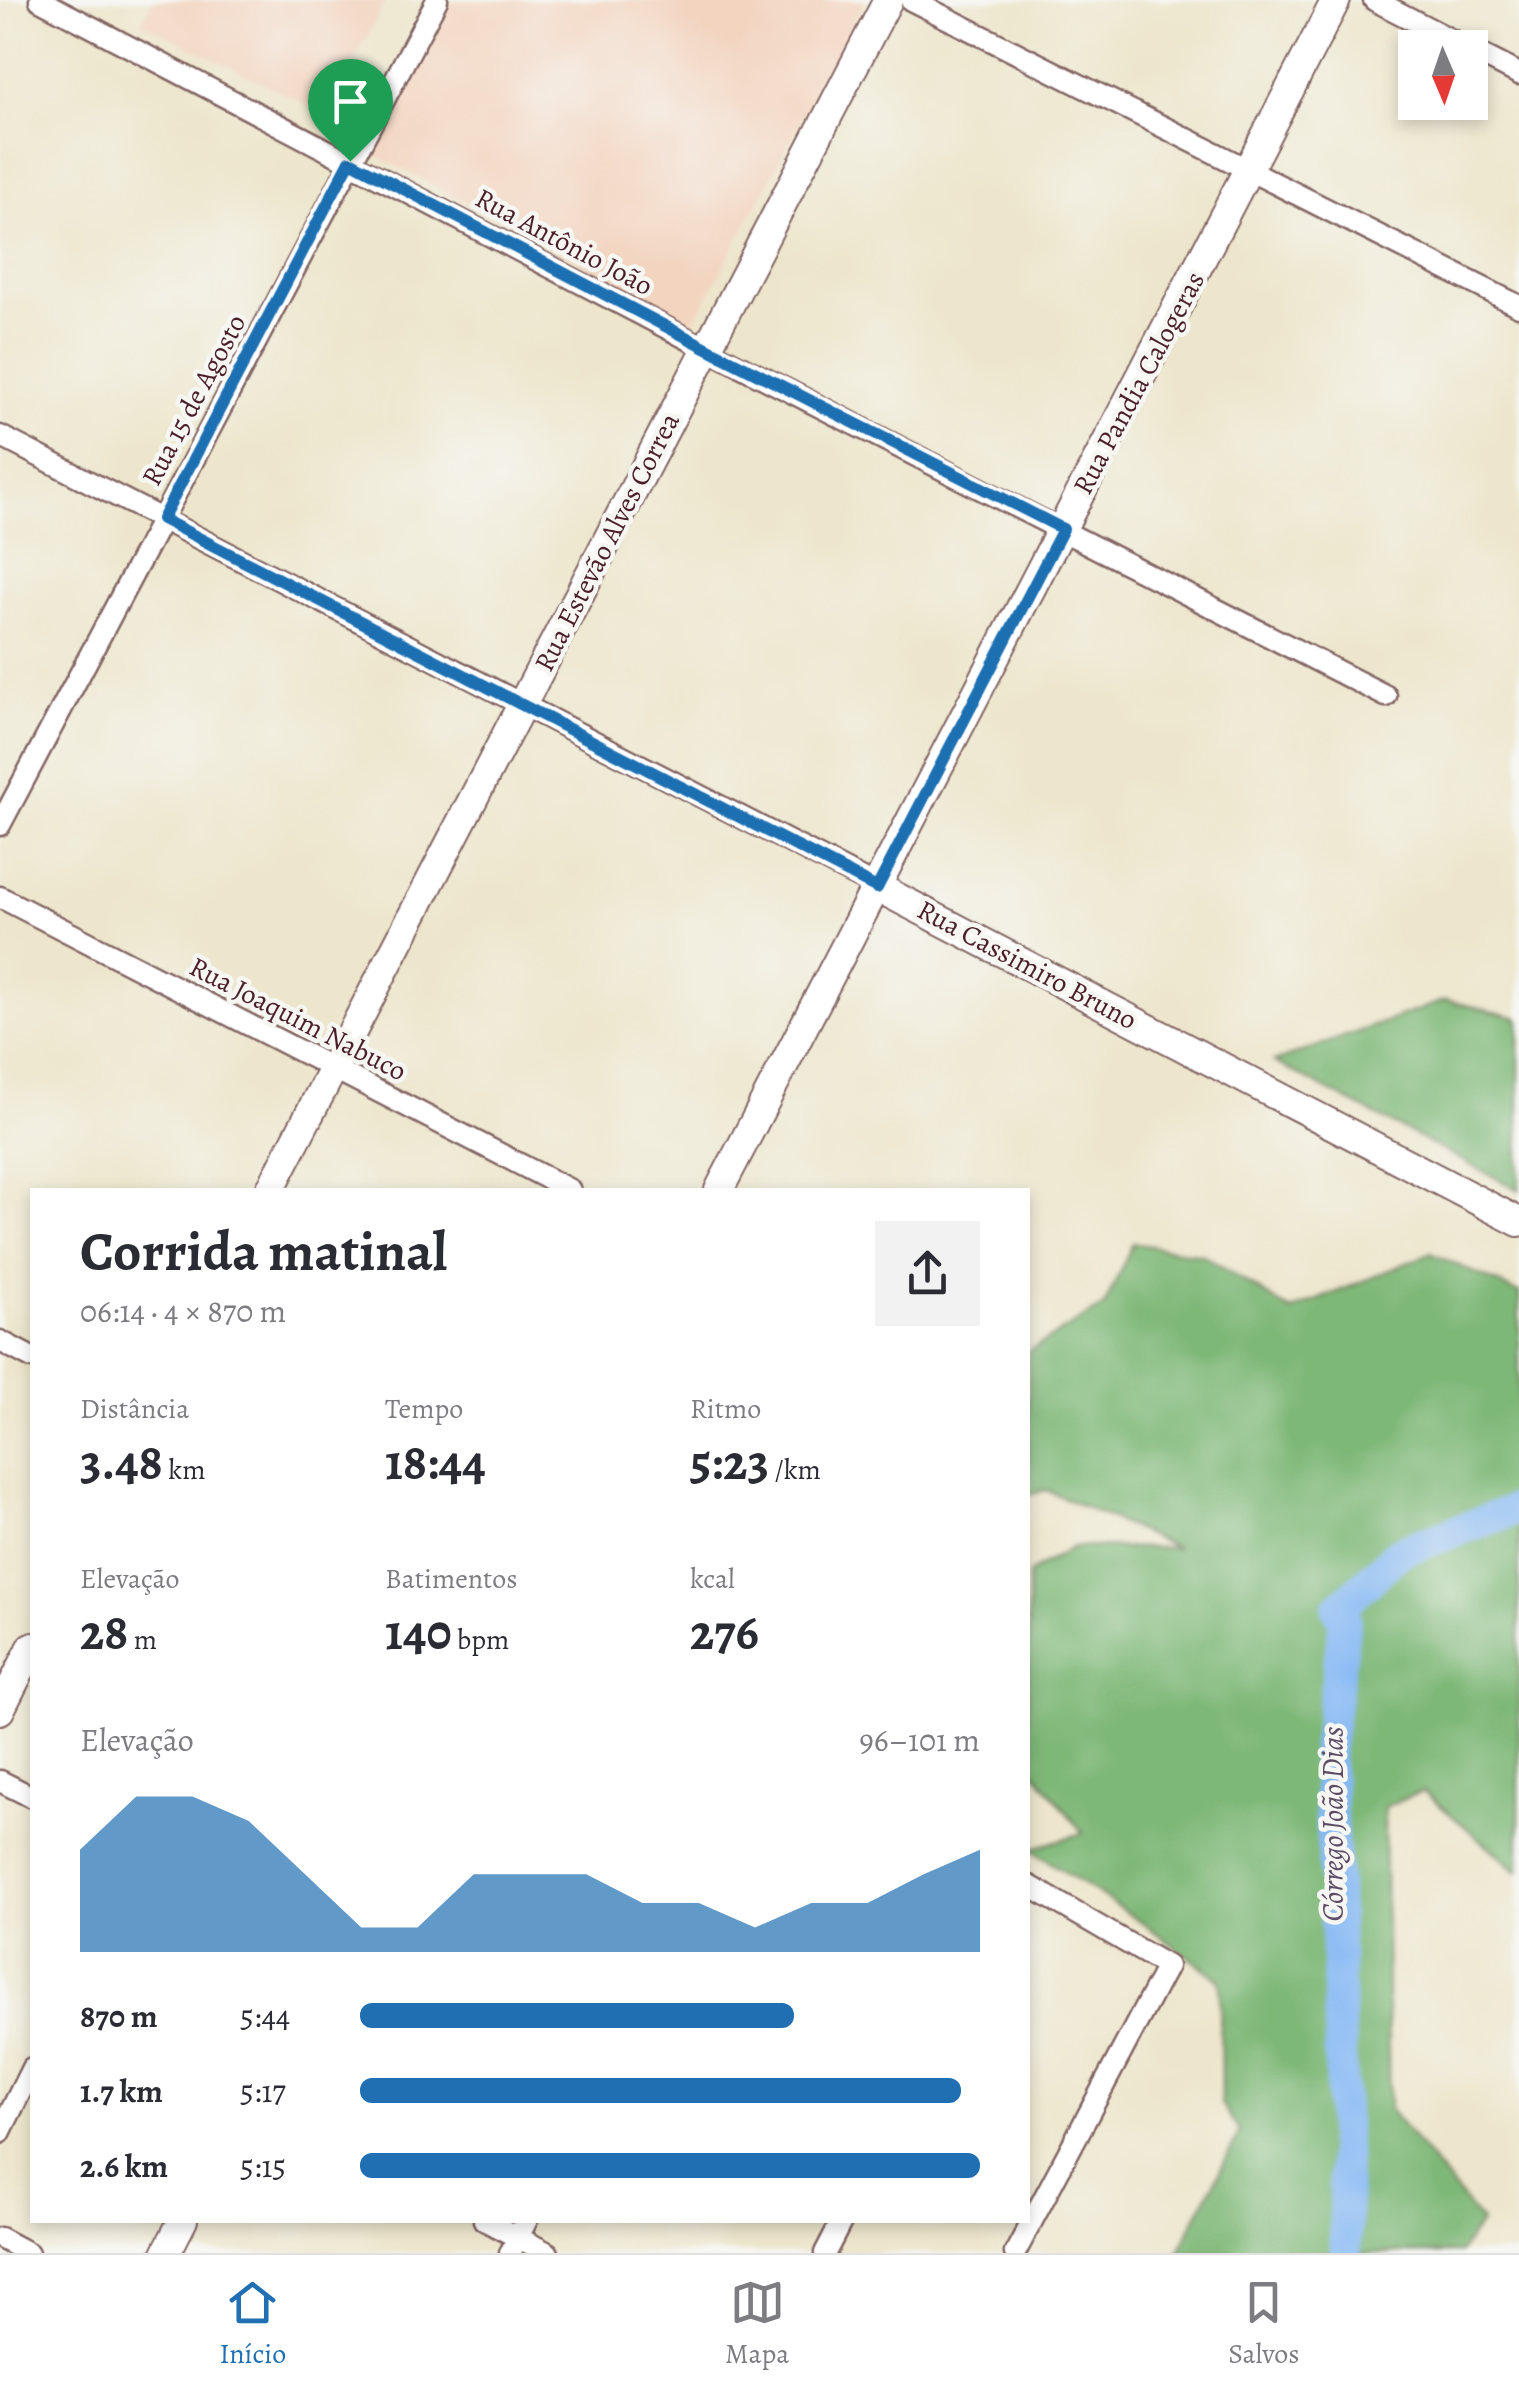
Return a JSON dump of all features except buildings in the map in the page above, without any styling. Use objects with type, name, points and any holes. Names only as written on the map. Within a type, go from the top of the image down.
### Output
[{"type":"main road","name":"Rua Estevão Alves Correa","points":[[271,1188],[888,0]]},
{"type":"main road","name":"Rua Pandia Calogeras","points":[[720,1188],[1336,0]]},
{"type":"main road","name":"Rua Cassimiro Bruno","points":[[877,888],[1519,1222]]},
{"type":"main road","points":[[0,1710],[30,1651]]},
{"type":"main road","points":[[166,2253],[181,2223]]},
{"type":"street","name":"Rua Antônio João","points":[[40,0],[1386,696]]},
{"type":"street","name":"Rua 15 de Agosto","points":[[0,826],[437,0]]},
{"type":"street","points":[[912,0],[1519,306]]},
{"type":"street","points":[[1374,0],[1433,30]]},
{"type":"street","points":[[1488,58],[1519,74]]},
{"type":"street","name":"Rua Cassimiro Bruno","points":[[0,436],[877,888]]},
{"type":"street","name":"Rua Joaquim Nabuco","points":[[0,897],[566,1188]]},
{"type":"street","points":[[0,1341],[30,1357]]},
{"type":"street","points":[[0,1780],[30,1796]]},
{"type":"street","points":[[1015,2253],[1167,1966],[1030,1885]]},
{"type":"street","points":[[0,2133],[30,2072]]},
{"type":"street","points":[[490,2223],[548,2253]]},
{"type":"street","points":[[825,2253],[840,2223]]},
{"type":"street","points":[[0,2238],[28,2253]]},
{"type":"shaded area","points":[[153,0],[386,0],[327,115],[141,22]]},
{"type":"shaded area","points":[[452,0],[865,1],[694,322],[371,153]]},
{"type":"green space","points":[[1446,1000],[1519,1018],[1519,1190],[1274,1062]]},
{"type":"green space","points":[[1133,1243],[1203,1255],[1291,1311],[1431,1253],[1519,1293],[1519,1872],[1423,1791],[1384,1807],[1389,2109],[1481,2222],[1459,2253],[1178,2253],[1240,2132],[1221,2103],[1220,1980],[1147,1926],[1030,1849],[1083,1833],[1030,1766],[1030,1573],[1073,1547],[1177,1548],[1046,1490],[1030,1494],[1030,1351],[1104,1306]]},
{"type":"waterway","name":"Córrego João Dias","points":[[1346,2253],[1327,1753],[1345,1619],[1338,1609],[1399,1552],[1519,1508]]},
{"type":"route","points":[[350,161],[1063,529],[877,888],[162,519],[350,161]]}]
